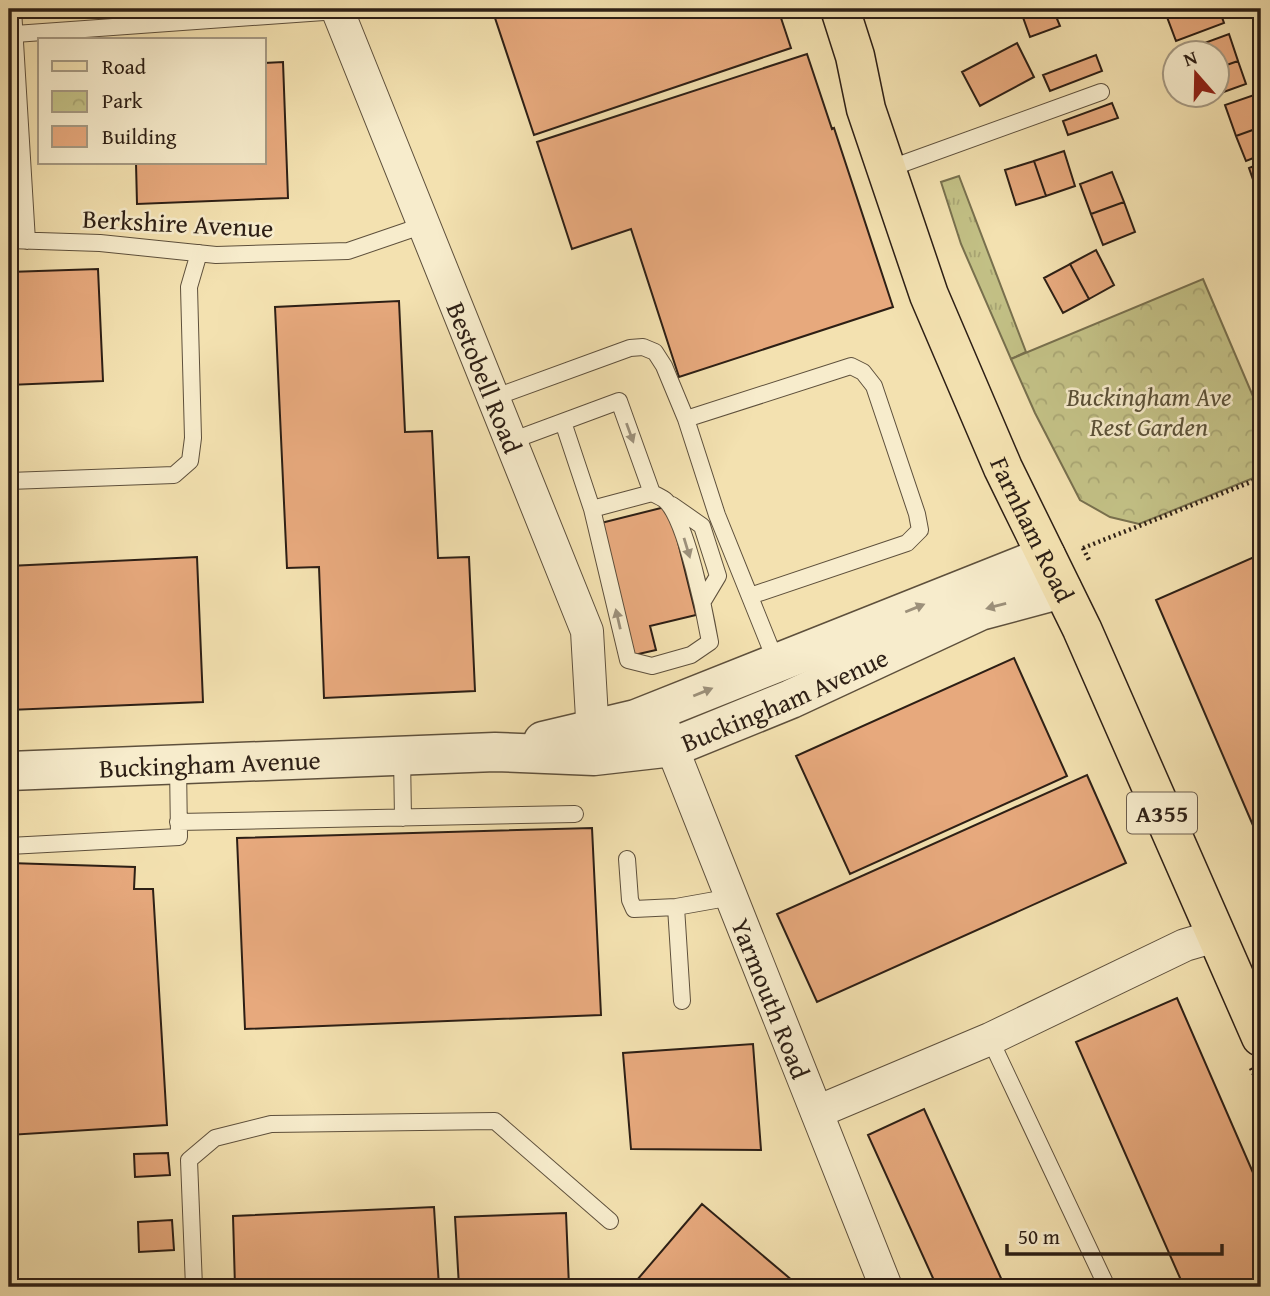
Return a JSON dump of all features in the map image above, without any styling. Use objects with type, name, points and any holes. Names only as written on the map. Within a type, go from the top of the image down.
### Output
[{"type":"main road","name":"Farnham Road","points":[[840,9],[855,55],[866,109],[929,295],[1003,468],[1054,573],[1261,1037]]},
{"type":"street","name":"Bestobell Road","points":[[337,10],[587,631],[593,742]]},
{"type":"street","name":"Buckingham Avenue","points":[[593,742],[657,711],[783,681],[980,611],[1054,573]]},
{"type":"street","name":"Buckingham Avenue","points":[[9,771],[495,752],[593,742],[673,747],[783,681]]},
{"type":"street","name":"Yarmouth Road","points":[[657,711],[886,1287]]},
{"type":"street","points":[[817,1112],[990,1039],[1185,945],[1216,936]]},
{"type":"lane","points":[[13,9],[27,241]]},
{"type":"lane","points":[[15,34],[337,10]]},
{"type":"lane","points":[[888,169],[1101,92]]},
{"type":"lane","name":"Berkshire Avenue","points":[[9,240],[100,243],[199,253],[348,251],[424,225]]},
{"type":"lane","points":[[9,481],[174,475],[190,461],[193,438],[189,287],[199,253]]},
{"type":"lane","points":[[493,398],[630,348],[643,347],[655,352],[664,366],[686,419],[717,515],[783,681]]},
{"type":"lane","points":[[686,419],[851,366],[863,372],[874,386],[920,530],[907,543],[751,596]]},
{"type":"lane","points":[[511,441],[619,401],[652,493],[667,502],[679,522],[703,601],[710,642],[691,655],[652,666],[628,660],[592,509],[563,422]]},
{"type":"lane","points":[[592,509],[652,493]]},
{"type":"lane","points":[[402,755],[403,818]]},
{"type":"lane","points":[[9,846],[179,837],[178,764]]},
{"type":"lane","points":[[178,822],[575,814]]},
{"type":"lane","points":[[626,859],[630,900],[634,909],[676,906],[732,897]]},
{"type":"lane","points":[[676,906],[682,1001]]},
{"type":"lane","points":[[990,1039],[1107,1287]]},
{"type":"lane","points":[[194,1287],[189,1160],[215,1138],[271,1124],[495,1121],[610,1221]]},
{"type":"path","points":[[1054,573],[1083,548],[1261,478]]},
{"type":"green space","points":[[959,176],[1026,352],[1011,359],[961,244],[941,182]]},
{"type":"green space","name":"Buckingham Ave Rest Garden","points":[[1203,279],[1261,415],[1261,475],[1139,524],[1110,517],[1080,500],[1035,413],[1011,359]]},
{"type":"building","points":[[492,9],[778,9],[791,48],[534,135]]},
{"type":"building","points":[[1020,9],[1053,9],[1060,26],[1030,37]]},
{"type":"building","points":[[1164,9],[1189,9],[1167,17]]},
{"type":"building","points":[[1189,9],[1219,9],[1224,23],[1184,38],[1175,38],[1167,17]]},
{"type":"building","points":[[1017,43],[1034,77],[980,106],[962,72]]},
{"type":"building","points":[[1232,43],[1238,61],[1232,63]]},
{"type":"building","points":[[807,54],[893,307],[679,377],[631,229],[572,249],[537,142]]},
{"type":"building","points":[[1096,55],[1102,71],[1050,91],[1043,75]]},
{"type":"building","points":[[1238,61],[1246,84],[1232,89],[1232,63]]},
{"type":"building","points":[[283,62],[288,198],[137,204],[136,164],[266,164],[266,63]]},
{"type":"building","points":[[1257,94],[1261,105],[1261,127],[1236,136],[1226,108],[1232,108],[1232,103]]},
{"type":"building","points":[[1112,103],[1118,118],[1068,135],[1063,121]]},
{"type":"building","points":[[1261,127],[1261,155],[1246,161],[1236,136]]},
{"type":"building","points":[[1064,151],[1075,186],[1046,196],[1034,161]]},
{"type":"building","points":[[1034,161],[1046,196],[1016,205],[1005,170]]},
{"type":"building","points":[[1261,163],[1261,193],[1258,194],[1249,168]]},
{"type":"building","points":[[1112,172],[1124,202],[1091,214],[1080,184]]},
{"type":"building","points":[[1124,202],[1135,232],[1103,245],[1091,214]]},
{"type":"building","points":[[1096,250],[1114,285],[1089,299],[1070,264]]},
{"type":"building","points":[[1070,264],[1089,299],[1063,313],[1044,278]]},
{"type":"building","points":[[98,269],[103,381],[9,385],[9,272]]},
{"type":"building","points":[[399,301],[405,432],[432,431],[438,558],[469,557],[475,691],[324,698],[319,567],[287,568],[275,307]]},
{"type":"building","points":[[669,506],[696,615],[650,626],[656,650],[634,655],[601,523]]},
{"type":"building","points":[[1261,554],[1261,844],[1156,600]]},
{"type":"building","points":[[197,557],[203,702],[9,710],[9,566]]},
{"type":"building","points":[[1014,658],[1067,776],[850,874],[796,756]]},
{"type":"building","points":[[1087,775],[1126,863],[817,1002],[777,914]]},
{"type":"building","points":[[592,828],[601,1015],[245,1029],[237,838]]},
{"type":"building","points":[[9,863],[135,867],[134,889],[153,889],[167,1125],[9,1135]]},
{"type":"building","points":[[1177,998],[1261,1191],[1261,1287],[1184,1287],[1076,1042]]},
{"type":"building","points":[[753,1044],[761,1150],[631,1149],[623,1053]]},
{"type":"building","points":[[924,1109],[1005,1287],[937,1287],[868,1135]]},
{"type":"building","points":[[168,1153],[170,1175],[135,1177],[134,1154]]},
{"type":"building","points":[[702,1204],[800,1287],[631,1287]]},
{"type":"building","points":[[434,1207],[439,1287],[235,1287],[233,1216]]},
{"type":"building","points":[[566,1213],[569,1287],[459,1287],[455,1217]]},
{"type":"building","points":[[172,1220],[174,1250],[139,1252],[138,1222]]}]
